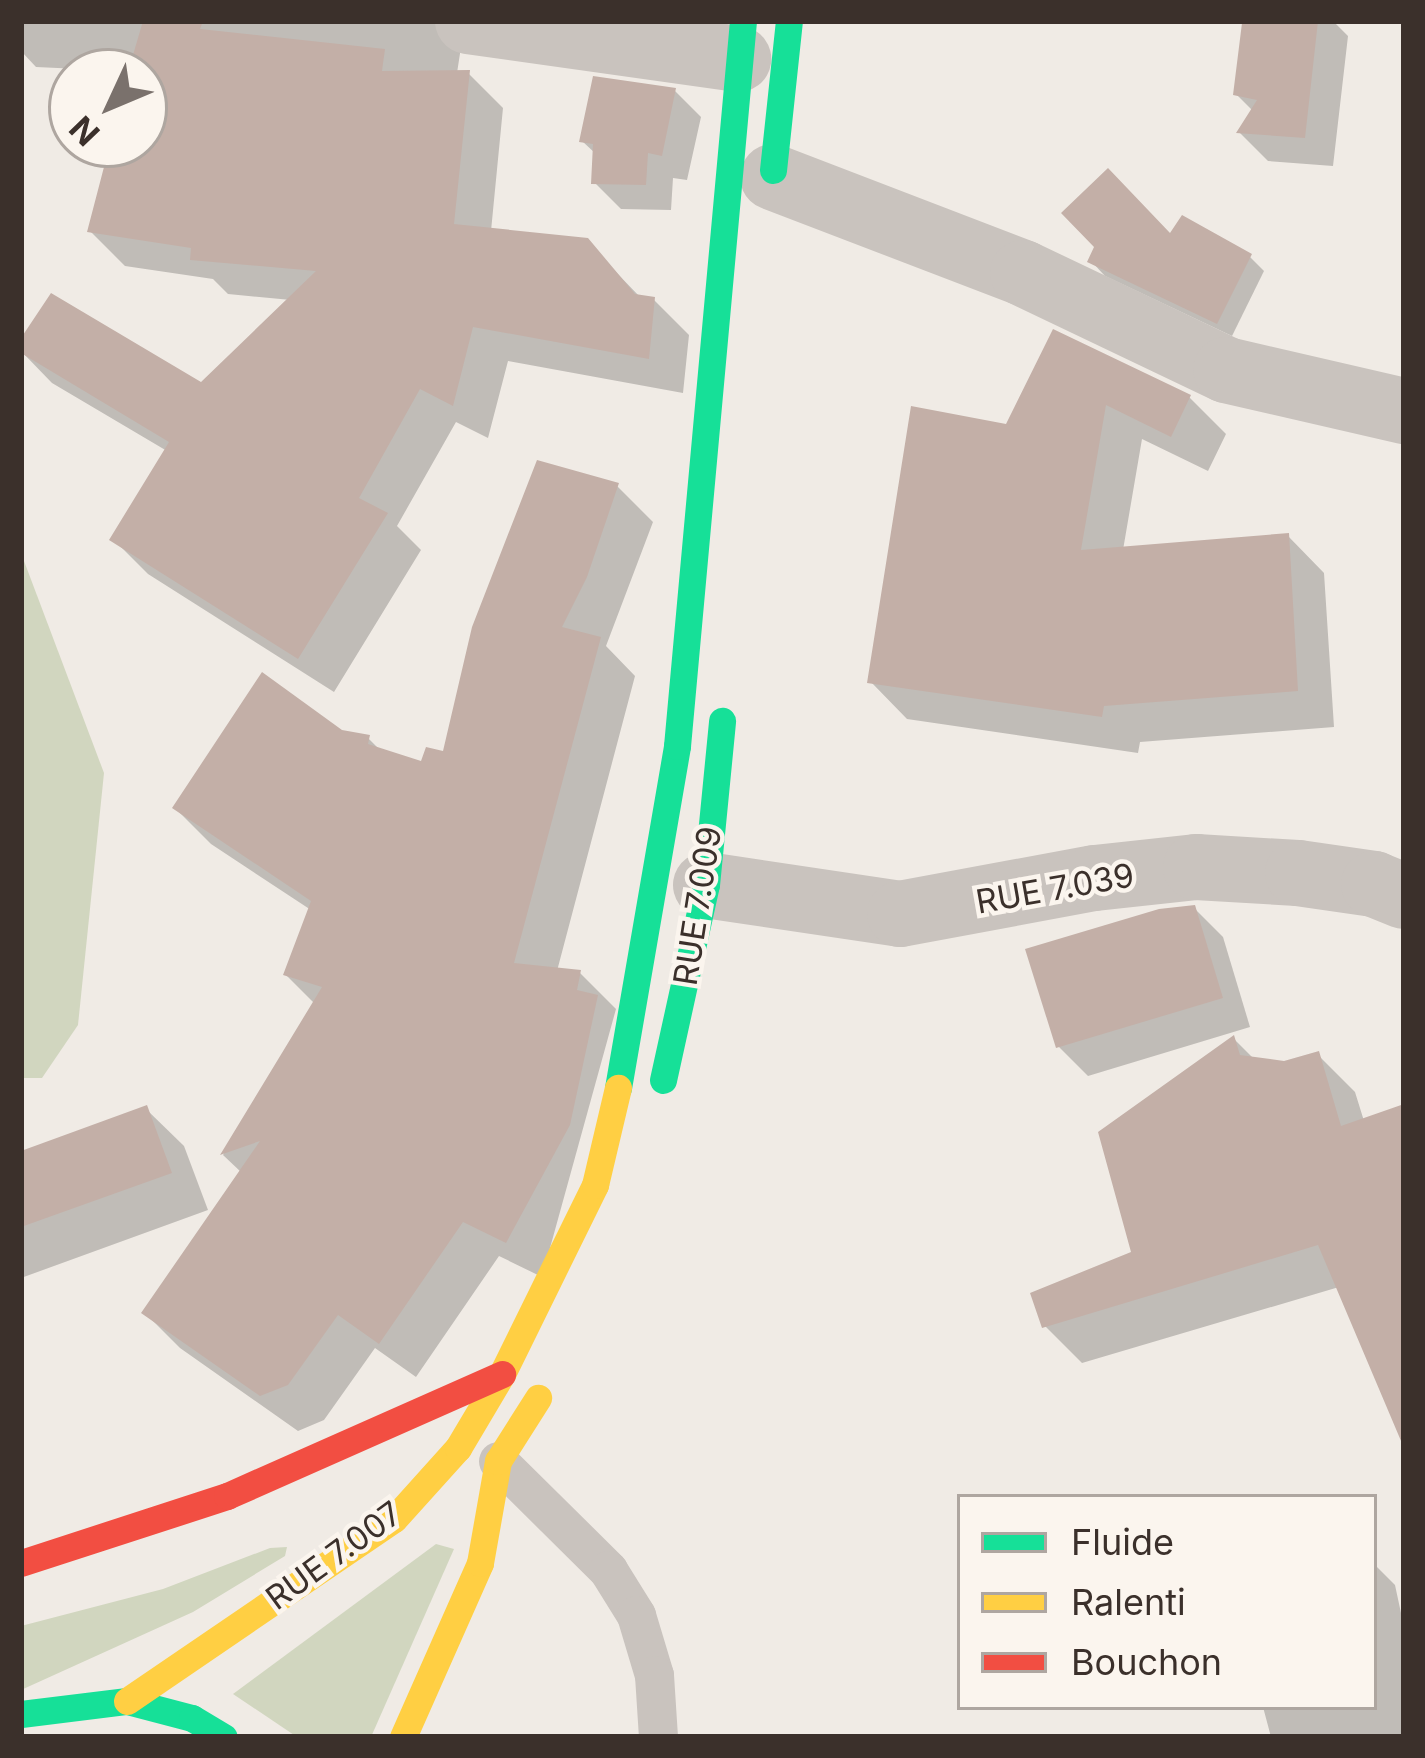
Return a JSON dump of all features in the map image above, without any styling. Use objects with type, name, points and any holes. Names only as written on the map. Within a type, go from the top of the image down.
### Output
[{"type":"main road","points":[[757,34],[772,189]]},
{"type":"main road","name":"RUE 7.009","points":[[502,1374],[595,1185],[630,1039],[677,746],[757,34]]},
{"type":"main road","name":"RUE 7.009","points":[[652,1115],[673,1048],[706,885],[723,702]]},
{"type":"main road","points":[[403,1737],[480,1563],[498,1461],[556,1365]]},
{"type":"main road","points":[[21,1563],[227,1496],[502,1374]]},
{"type":"main road","name":"RUE 7.007","points":[[127,1701],[394,1519],[458,1448],[502,1374]]},
{"type":"main road","points":[[21,1714],[127,1701],[192,1718],[224,1737]]},
{"type":"street","points":[[468,21],[757,34]]},
{"type":"street","points":[[772,189],[1023,273],[1226,370],[1404,411]]},
{"type":"street","name":"RUE 7.039","points":[[706,885],[900,914],[1095,878],[1196,867],[1298,873],[1374,884],[1404,896]]},
{"type":"lane","points":[[498,1461],[581,1539],[636,1615],[654,1675],[658,1737]]},
{"type":"green space","points":[[21,553],[104,773],[78,1025],[42,1078],[21,1078]]},
{"type":"green space","points":[[436,1544],[454,1549],[371,1737],[297,1737],[233,1694]]},
{"type":"green space","points":[[287,1547],[285,1556],[193,1612],[21,1690],[21,1626],[163,1589],[270,1548]]},
{"type":"building","points":[[143,21],[203,21],[200,29],[385,49],[382,71],[470,70],[454,224],[588,238],[635,294],[655,297],[649,359],[473,327],[453,406],[420,389],[359,498],[388,513],[298,659],[109,540],[169,442],[21,353],[21,338],[51,293],[201,382],[316,271],[190,260],[191,248],[87,232],[104,168],[168,168],[168,48],[135,48]]},
{"type":"building","points":[[1318,21],[1305,138],[1236,133],[1257,100],[1233,95],[1242,23]]},
{"type":"building","points":[[593,76],[676,88],[662,156],[648,153],[646,185],[591,184],[593,144],[579,142]]},
{"type":"building","points":[[1108,168],[1170,233],[1182,215],[1252,254],[1217,324],[1087,262],[1094,247],[1061,213]]},
{"type":"building","points":[[1053,329],[1191,395],[1171,437],[1106,405],[1081,550],[1289,533],[1298,691],[1104,706],[1102,717],[867,683],[911,406],[1006,424]]},
{"type":"building","points":[[537,460],[619,483],[587,577],[562,627],[601,637],[514,963],[581,970],[577,990],[598,995],[570,1125],[506,1243],[463,1222],[379,1344],[338,1315],[288,1385],[260,1396],[141,1313],[260,1141],[220,1155],[322,987],[283,975],[311,901],[172,808],[262,672],[342,730],[370,735],[368,744],[421,761],[426,747],[443,751],[472,627]]},
{"type":"building","points":[[1195,905],[1223,998],[1056,1048],[1025,949],[1159,909]]},
{"type":"building","points":[[1234,1035],[1240,1055],[1284,1061],[1319,1051],[1341,1126],[1404,1104],[1404,1448],[1318,1245],[1042,1328],[1030,1293],[1131,1252],[1098,1132]]},
{"type":"building","points":[[147,1105],[172,1173],[21,1227],[21,1151]]},
{"type":"traffic: fast","points":[[618,1088],[677,746],[743,21]]},
{"type":"traffic: fast","points":[[773,170],[789,21]]},
{"type":"traffic: fast","points":[[663,1080],[706,885],[722,721]]},
{"type":"traffic: fast","points":[[21,1714],[127,1701],[192,1718],[224,1737]]},
{"type":"traffic: slow","points":[[127,1701],[394,1519],[458,1448],[502,1374],[595,1185],[618,1088]]},
{"type":"traffic: slow","points":[[403,1737],[480,1563],[498,1461],[538,1398]]},
{"type":"traffic: jam","points":[[21,1563],[227,1496],[502,1374]]}]
